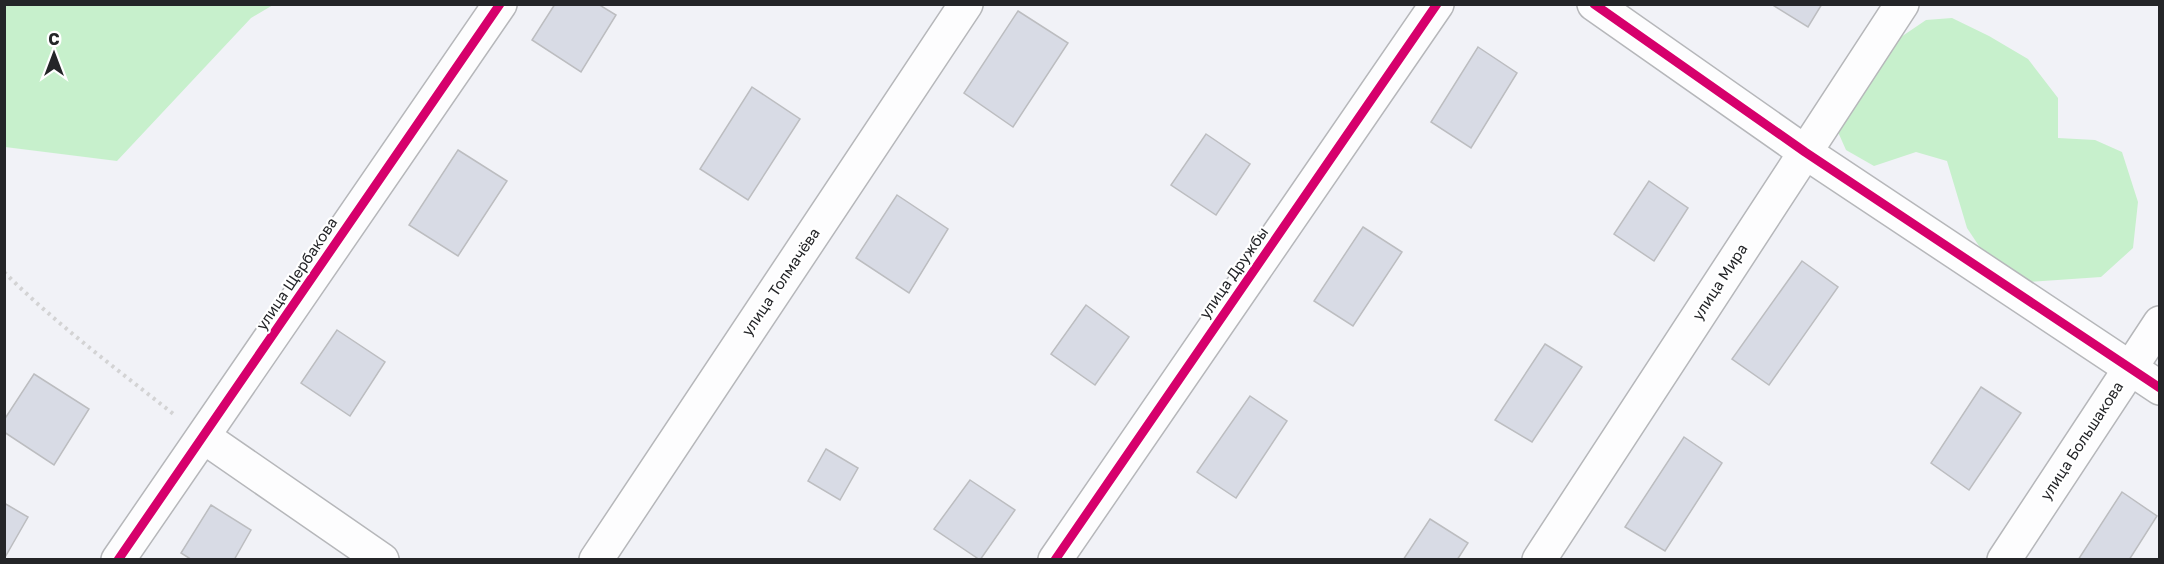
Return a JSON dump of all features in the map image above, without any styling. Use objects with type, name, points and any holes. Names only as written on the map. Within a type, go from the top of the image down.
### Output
[{"type":"street","name":"улица Щербакова","points":[[118,560],[500,4]]},
{"type":"street","name":"улица Толмачёва","points":[[596,560],[966,4]]},
{"type":"street","name":"улица Дружбы","points":[[1055,560],[1437,4]]},
{"type":"street","points":[[1594,4],[1805,152],[2160,388]]},
{"type":"street","name":"улица Мира","points":[[1539,560],[1902,4]]},
{"type":"street","name":"улица Большакова","points":[[2004,560],[2160,323]]},
{"type":"street","points":[[204,437],[382,560]]},
{"type":"path","points":[[4,272],[122,374],[204,437]]},
{"type":"green space","points":[[5,4],[273,5],[251,18],[117,161],[5,147]]},
{"type":"green space","points":[[1952,18],[2028,59],[2058,98],[2058,138],[2095,140],[2122,152],[2138,202],[2133,248],[2101,277],[2028,282],[1985,255],[1967,228],[1947,161],[1916,152],[1874,166],[1846,150],[1838,132],[1898,39],[1926,20]]},
{"type":"building","points":[[555,4],[598,4],[616,15],[581,72],[532,40]]},
{"type":"building","points":[[1771,4],[1822,4],[1808,27]]},
{"type":"building","points":[[1018,11],[1068,43],[1013,127],[964,93]]},
{"type":"building","points":[[1478,47],[1517,73],[1471,148],[1431,122]]},
{"type":"building","points":[[752,87],[800,119],[748,200],[700,169]]},
{"type":"building","points":[[1206,134],[1250,164],[1216,215],[1171,185]]},
{"type":"building","points":[[458,150],[507,181],[458,256],[409,225]]},
{"type":"building","points":[[1649,181],[1688,208],[1654,261],[1614,234]]},
{"type":"building","points":[[897,195],[948,229],[909,293],[856,258]]},
{"type":"building","points":[[1363,227],[1402,252],[1353,326],[1314,301]]},
{"type":"building","points":[[1802,261],[1838,287],[1769,385],[1732,359]]},
{"type":"building","points":[[1086,305],[1129,337],[1095,385],[1051,354]]},
{"type":"building","points":[[337,330],[385,362],[350,416],[301,383]]},
{"type":"building","points":[[1545,344],[1582,367],[1532,442],[1495,420]]},
{"type":"building","points":[[34,374],[89,409],[54,465],[4,432],[4,420]]},
{"type":"building","points":[[1981,387],[2021,413],[1969,490],[1931,463]]},
{"type":"building","points":[[1250,396],[1287,421],[1236,498],[1197,472]]},
{"type":"building","points":[[1684,437],[1722,463],[1665,551],[1625,527]]},
{"type":"building","points":[[826,449],[858,468],[840,500],[808,481]]},
{"type":"building","points":[[970,480],[1015,510],[980,560],[934,529]]},
{"type":"building","points":[[2122,492],[2157,516],[2129,560],[2078,560]]},
{"type":"building","points":[[4,503],[28,517],[4,559]]},
{"type":"building","points":[[211,505],[251,530],[234,560],[192,560],[181,553]]},
{"type":"building","points":[[1430,519],[1468,543],[1457,560],[1403,560]]},
{"type":"cycle path","points":[[118,560],[500,4]]},
{"type":"cycle path","points":[[1055,560],[1437,4]]},
{"type":"cycle path","points":[[1594,4],[1805,152],[2160,388]]}]
